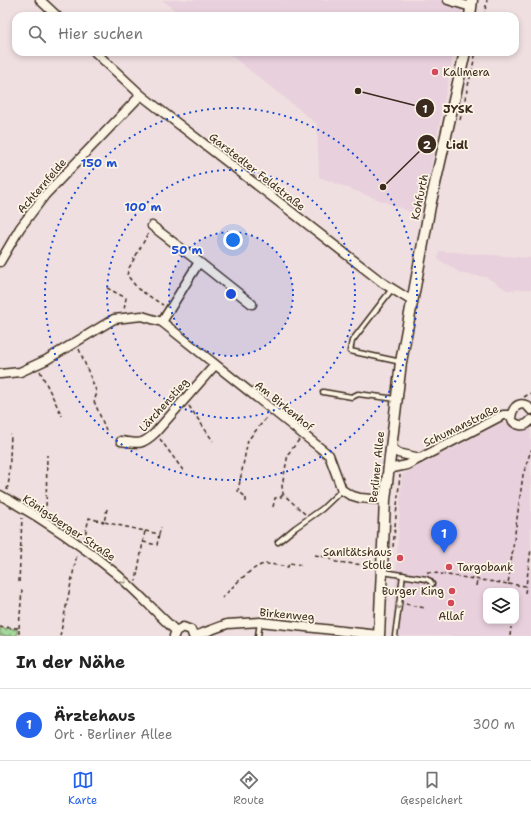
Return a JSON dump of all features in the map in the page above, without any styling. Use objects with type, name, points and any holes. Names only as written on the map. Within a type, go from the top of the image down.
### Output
[{"type":"street","points":[[40,0],[53,12]]},
{"type":"street","points":[[448,0],[471,8]]},
{"type":"street","name":"Garstedter Feldstraße","points":[[99,56],[141,95],[392,289],[412,301]]},
{"type":"street","name":"Kohfurth","points":[[412,301],[430,206],[464,56]]},
{"type":"street","name":"Achternfelde","points":[[0,262],[20,228],[46,195],[141,95]]},
{"type":"street","points":[[152,226],[252,304]]},
{"type":"street","points":[[162,322],[199,262]]},
{"type":"street","name":"Berliner Allee","points":[[379,636],[385,500],[388,469],[401,362],[412,301]]},
{"type":"street","name":"Am Birkenhof","points":[[0,374],[20,372],[37,364],[114,319],[142,316],[162,322],[329,456],[342,490]]},
{"type":"street","name":"Lärchenstieg","points":[[121,441],[138,444],[146,442],[215,365]]},
{"type":"street","name":"Schumanstraße","points":[[531,410],[525,405],[520,404],[512,410],[511,416],[516,424],[521,426],[526,425],[531,420]]},
{"type":"street","name":"Schumanstraße","points":[[388,469],[407,465],[503,415],[511,416]]},
{"type":"street","name":"Schumanstraße","points":[[391,447],[398,453],[420,458]]},
{"type":"street","points":[[342,490],[350,496],[385,500]]},
{"type":"street","name":"Königsberger Straße","points":[[3,497],[82,543],[115,572],[175,634]]},
{"type":"street","name":"Birkenweg","points":[[175,634],[183,627],[191,630],[194,636],[227,624],[260,622],[379,636]]},
{"type":"lane","points":[[392,289],[352,341],[350,351],[401,362]]},
{"type":"lane","points":[[323,392],[352,397],[358,394],[396,399]]},
{"type":"lane","points":[[278,542],[322,509],[342,490]]},
{"type":"lane","points":[[383,570],[426,579],[432,584]]},
{"type":"lane","points":[[395,636],[403,575]]},
{"type":"lane","points":[[258,636],[260,622]]},
{"type":"path","points":[[481,0],[487,1],[485,12]]},
{"type":"path","points":[[152,226],[129,268],[127,275],[138,289],[170,309]]},
{"type":"path","points":[[107,288],[126,298],[123,318]]},
{"type":"path","points":[[76,342],[97,393],[94,401],[106,430]]},
{"type":"path","points":[[37,364],[62,416]]},
{"type":"path","points":[[184,400],[213,441]]},
{"type":"path","points":[[246,502],[246,497],[238,491],[248,440],[272,411]]},
{"type":"path","points":[[155,433],[185,473]]},
{"type":"path","points":[[3,497],[8,480],[11,434]]},
{"type":"path","points":[[302,434],[288,454],[282,486],[283,494],[309,518]]},
{"type":"path","points":[[508,584],[522,481],[531,450]]},
{"type":"path","points":[[46,523],[47,455]]},
{"type":"path","points":[[394,543],[400,474],[399,467]]},
{"type":"path","points":[[273,508],[275,498],[281,497],[283,494]]},
{"type":"path","points":[[19,582],[22,508]]},
{"type":"path","points":[[104,522],[107,509]]},
{"type":"path","points":[[60,636],[77,551],[82,543],[89,518],[159,534]]},
{"type":"path","points":[[143,542],[157,545],[161,527]]},
{"type":"path","points":[[130,587],[136,580],[145,531]]},
{"type":"path","points":[[526,593],[531,549]]},
{"type":"path","points":[[315,555],[328,557],[336,562],[383,570]]},
{"type":"path","points":[[222,598],[252,570],[265,564],[288,567],[289,563],[302,565]]},
{"type":"path","points":[[423,572],[526,586]]},
{"type":"path","points":[[476,586],[477,580]]},
{"type":"path","points":[[19,636],[22,590]]},
{"type":"path","points":[[399,603],[425,608]]},
{"type":"path","points":[[0,627],[19,628]]},
{"type":"path","points":[[510,636],[511,627]]},
{"type":"shaded area","points":[[162,0],[462,0],[462,12],[177,12]]},
{"type":"shaded area","points":[[232,56],[453,56],[421,216],[319,177],[317,124]]},
{"type":"shaded area","points":[[439,251],[531,258],[531,289],[507,290],[486,277],[462,274],[438,259]]},
{"type":"shaded area","points":[[501,423],[531,426],[531,636],[392,636],[402,475]]},
{"type":"green space","points":[[0,628],[17,629],[17,636],[0,636]]},
{"type":"place","name":"Kalimera","points":[[435,72]]},
{"type":"place","name":"JYSK","points":[[358,91]]},
{"type":"place","name":"Lidl","points":[[383,187]]},
{"type":"place","name":"Ärztehaus","points":[[444,553]]},
{"type":"place","name":"Sanitätshaus Stolle","points":[[400,558]]},
{"type":"place","name":"Targobank","points":[[449,567]]},
{"type":"place","name":"Burger King","points":[[452,591]]},
{"type":"place","name":"Allaf","points":[[451,603]]}]
